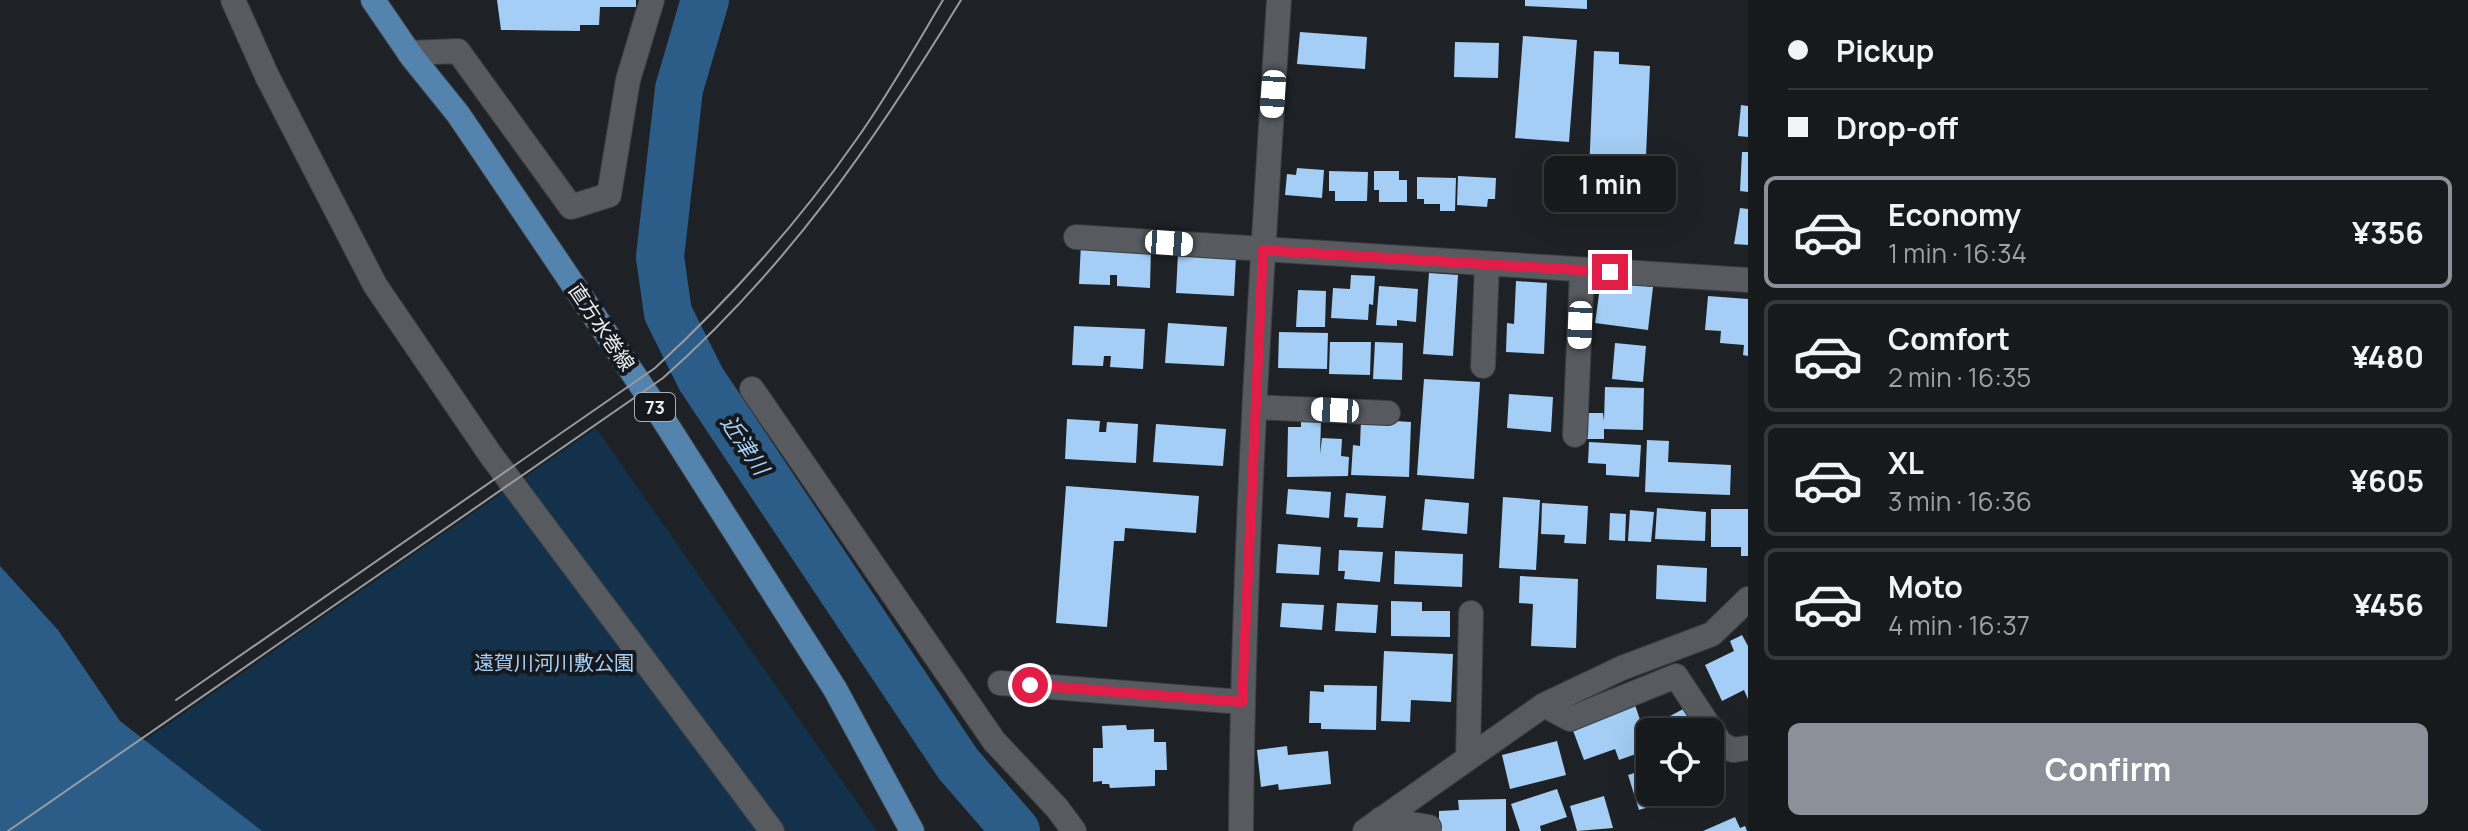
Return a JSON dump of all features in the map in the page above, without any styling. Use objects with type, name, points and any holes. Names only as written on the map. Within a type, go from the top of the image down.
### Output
[{"type":"main road","name":"直方水巻線","points":[[373,0],[409,53],[458,114],[653,403],[835,689],[912,831]]},
{"type":"street","points":[[233,0],[267,76],[375,285],[490,454],[772,831]]},
{"type":"street","points":[[409,53],[458,51],[571,207],[609,195],[628,80],[652,0]]},
{"type":"street","points":[[1241,831],[1242,702],[1255,407],[1279,0]]},
{"type":"street","points":[[1076,237],[1748,280]]},
{"type":"street","points":[[1483,366],[1487,264]]},
{"type":"street","points":[[1575,435],[1582,270]]},
{"type":"street","points":[[752,389],[994,741],[1057,808],[1074,831]]},
{"type":"street","points":[[1255,407],[1388,413]]},
{"type":"street","points":[[1373,825],[1544,705],[1622,668],[1712,634],[1748,599]]},
{"type":"street","points":[[1468,758],[1471,613]]},
{"type":"street","points":[[1544,705],[1570,719],[1676,676],[1721,744],[1733,750],[1748,748]]},
{"type":"street","points":[[1000,683],[1242,702]]},
{"type":"street","points":[[1373,825],[1429,827],[1428,831]]},
{"type":"green space","name":"遠賀川河川敷公園","points":[[596,428],[877,831],[14,831]]},
{"type":"shaded area","points":[[0,566],[58,630],[120,721],[262,831],[0,831]]},
{"type":"building","points":[[497,0],[636,0],[636,7],[600,7],[599,25],[580,25],[580,31],[501,30]]},
{"type":"building","points":[[1525,0],[1587,0],[1587,9],[1525,6]]},
{"type":"building","points":[[1300,32],[1367,37],[1365,69],[1297,64]]},
{"type":"building","points":[[1523,36],[1577,40],[1569,142],[1515,138]]},
{"type":"building","points":[[1455,42],[1499,43],[1498,78],[1454,77]]},
{"type":"building","points":[[1594,51],[1619,52],[1619,64],[1650,66],[1644,200],[1588,198]]},
{"type":"building","points":[[1741,105],[1748,106],[1748,137],[1738,136]]},
{"type":"building","points":[[1742,152],[1748,152],[1748,192],[1740,191]]},
{"type":"building","points":[[1297,168],[1324,170],[1322,198],[1285,195],[1287,174],[1296,175]]},
{"type":"building","points":[[1329,171],[1368,172],[1367,201],[1335,201],[1335,191],[1329,191]]},
{"type":"building","points":[[1374,171],[1399,171],[1399,180],[1407,180],[1407,202],[1379,202],[1379,190],[1374,190]]},
{"type":"building","points":[[1458,176],[1496,178],[1495,199],[1488,199],[1487,207],[1457,205]]},
{"type":"building","points":[[1417,177],[1456,178],[1455,211],[1440,211],[1440,204],[1424,204],[1424,199],[1417,199]]},
{"type":"building","points":[[1740,208],[1748,209],[1748,245],[1734,244]]},
{"type":"building","points":[[1081,244],[1151,247],[1150,288],[1117,286],[1117,275],[1110,275],[1110,285],[1079,284]]},
{"type":"building","points":[[1178,253],[1236,256],[1234,296],[1176,293]]},
{"type":"building","points":[[1429,273],[1458,275],[1453,356],[1423,354]]},
{"type":"building","points":[[1351,275],[1375,276],[1373,305],[1369,304],[1368,320],[1331,318],[1333,288],[1350,289]]},
{"type":"building","points":[[1601,280],[1653,287],[1648,330],[1595,323]]},
{"type":"building","points":[[1516,281],[1547,283],[1544,354],[1506,352],[1507,323],[1514,324]]},
{"type":"building","points":[[1379,286],[1418,289],[1416,322],[1397,320],[1397,326],[1376,325]]},
{"type":"building","points":[[1298,290],[1326,291],[1325,327],[1296,327]]},
{"type":"building","points":[[1708,296],[1748,299],[1748,356],[1743,355],[1744,345],[1720,343],[1721,331],[1705,330]]},
{"type":"building","points":[[1168,323],[1227,327],[1224,366],[1165,363]]},
{"type":"building","points":[[1074,326],[1145,329],[1143,369],[1110,367],[1111,356],[1104,356],[1103,366],[1072,365]]},
{"type":"building","points":[[1279,332],[1328,333],[1327,369],[1278,368]]},
{"type":"building","points":[[1330,342],[1371,342],[1370,375],[1329,374]]},
{"type":"building","points":[[1375,342],[1403,343],[1402,380],[1373,379]]},
{"type":"building","points":[[1615,343],[1646,346],[1643,382],[1612,379]]},
{"type":"building","points":[[1424,379],[1480,382],[1474,479],[1417,475]]},
{"type":"building","points":[[1605,387],[1644,388],[1643,430],[1604,429],[1604,439],[1584,439],[1583,413],[1603,413],[1604,421]]},
{"type":"building","points":[[1509,394],[1553,397],[1551,432],[1507,428]]},
{"type":"building","points":[[1067,419],[1100,421],[1099,432],[1106,432],[1107,422],[1138,424],[1136,463],[1065,459]]},
{"type":"building","points":[[1301,419],[1321,420],[1320,454],[1322,438],[1342,439],[1341,456],[1349,457],[1348,476],[1287,477],[1288,427],[1301,427]]},
{"type":"building","points":[[1361,419],[1411,422],[1409,477],[1351,475],[1353,445],[1360,446]]},
{"type":"building","points":[[1156,424],[1226,429],[1223,466],[1153,462]]},
{"type":"building","points":[[1647,440],[1669,441],[1668,462],[1731,465],[1730,495],[1645,492]]},
{"type":"building","points":[[1589,442],[1641,445],[1639,477],[1606,475],[1606,464],[1588,463]]},
{"type":"building","points":[[1066,486],[1199,496],[1196,533],[1125,528],[1124,541],[1114,541],[1107,627],[1056,623]]},
{"type":"building","points":[[1288,489],[1331,492],[1329,518],[1286,514]]},
{"type":"building","points":[[1346,493],[1386,496],[1383,528],[1357,527],[1358,518],[1344,517]]},
{"type":"building","points":[[1503,497],[1540,500],[1536,570],[1499,568]]},
{"type":"building","points":[[1425,499],[1469,503],[1467,534],[1422,530]]},
{"type":"building","points":[[1542,503],[1588,506],[1586,544],[1564,543],[1565,535],[1541,534]]},
{"type":"building","points":[[1657,508],[1706,512],[1705,541],[1655,539]]},
{"type":"building","points":[[1711,509],[1748,509],[1748,556],[1741,556],[1741,547],[1711,547]]},
{"type":"building","points":[[1630,510],[1654,512],[1651,542],[1628,541]]},
{"type":"building","points":[[1610,513],[1626,514],[1625,541],[1609,540]]},
{"type":"building","points":[[1278,544],[1321,547],[1319,575],[1276,573]]},
{"type":"building","points":[[1339,550],[1383,552],[1380,582],[1344,579],[1345,571],[1338,571]]},
{"type":"building","points":[[1395,551],[1463,554],[1462,587],[1394,584]]},
{"type":"building","points":[[1657,565],[1707,568],[1706,602],[1656,599]]},
{"type":"building","points":[[1520,576],[1578,579],[1576,648],[1531,646],[1533,604],[1519,603]]},
{"type":"building","points":[[1391,601],[1422,602],[1422,611],[1450,611],[1450,637],[1391,636]]},
{"type":"building","points":[[1282,603],[1324,605],[1322,630],[1280,627]]},
{"type":"building","points":[[1337,603],[1378,605],[1376,633],[1335,631]]},
{"type":"building","points":[[1742,635],[1748,646],[1748,699],[1744,690],[1722,701],[1705,665],[1734,651],[1730,641]]},
{"type":"building","points":[[1384,651],[1453,654],[1451,702],[1411,700],[1410,722],[1381,721]]},
{"type":"building","points":[[1324,685],[1377,686],[1376,730],[1321,729],[1321,723],[1309,723],[1310,691],[1324,692]]},
{"type":"building","points":[[1634,702],[1639,718],[1636,718],[1636,754],[1619,760],[1615,749],[1584,760],[1571,725]]},
{"type":"building","points":[[1685,708],[1691,718],[1666,718]]},
{"type":"building","points":[[1126,725],[1127,730],[1154,729],[1154,742],[1166,742],[1167,770],[1155,770],[1155,786],[1110,788],[1102,781],[1093,782],[1093,748],[1103,748],[1102,726]]},
{"type":"building","points":[[1557,741],[1566,775],[1510,789],[1502,755]]},
{"type":"building","points":[[1287,746],[1288,755],[1328,751],[1331,784],[1279,790],[1278,784],[1261,787],[1257,750]]},
{"type":"building","points":[[1636,772],[1636,800],[1628,775]]},
{"type":"building","points":[[1557,789],[1567,817],[1540,826],[1541,831],[1520,831],[1511,804]]},
{"type":"building","points":[[1604,796],[1613,828],[1577,831],[1570,806]]},
{"type":"building","points":[[1506,799],[1506,831],[1439,831],[1439,811],[1459,810],[1458,800]]},
{"type":"building","points":[[1735,817],[1740,828],[1745,826],[1747,831],[1703,831]]},
{"type":"waterway","name":"近津川","points":[[705,0],[679,89],[660,257],[668,313],[701,379],[958,764],[1016,831]]},
{"type":"tram line","points":[[176,700],[655,368],[710,315],[811,201],[879,106],[943,0]]},
{"type":"tram line","points":[[8,831],[663,378],[750,292],[826,201],[896,103],[961,0]]},
{"type":"route","points":[[1030,685],[1242,702],[1263,250],[1610,272]]}]
